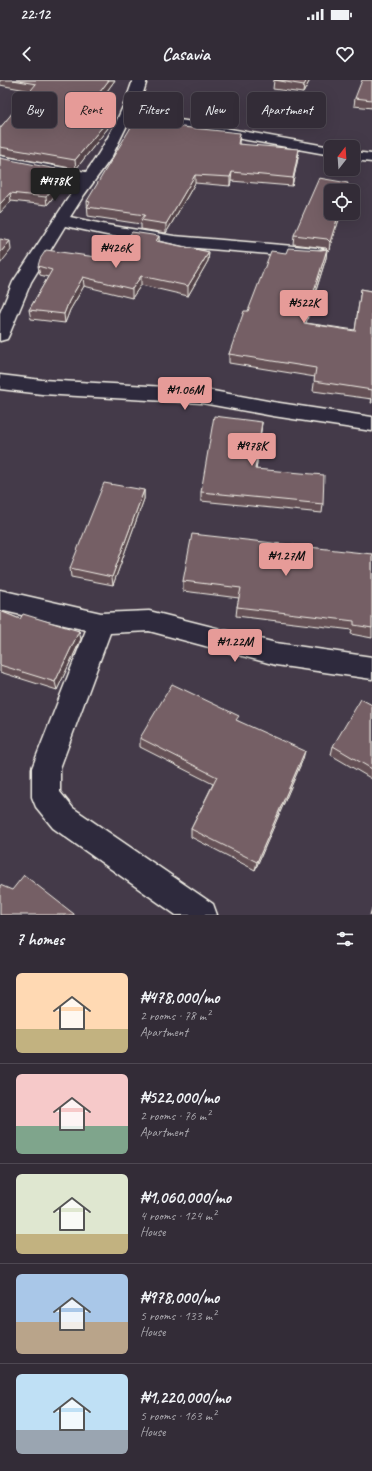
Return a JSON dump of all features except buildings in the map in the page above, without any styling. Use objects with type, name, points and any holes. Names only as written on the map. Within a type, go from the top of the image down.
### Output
[{"type":"street","points":[[136,92],[140,80]]},
{"type":"street","points":[[0,335],[22,282],[77,194],[104,158],[124,118]]},
{"type":"street","points":[[183,125],[324,150]]},
{"type":"street","points":[[360,157],[372,158]]},
{"type":"street","points":[[0,160],[90,177]]},
{"type":"street","points":[[61,220],[108,230],[174,241],[320,253]]},
{"type":"street","points":[[0,382],[42,387],[202,396],[273,409],[372,424]]},
{"type":"street","points":[[0,600],[100,623],[149,621],[276,654],[372,668]]},
{"type":"street","points":[[100,623],[46,768],[46,797],[63,818],[202,915]]}]
